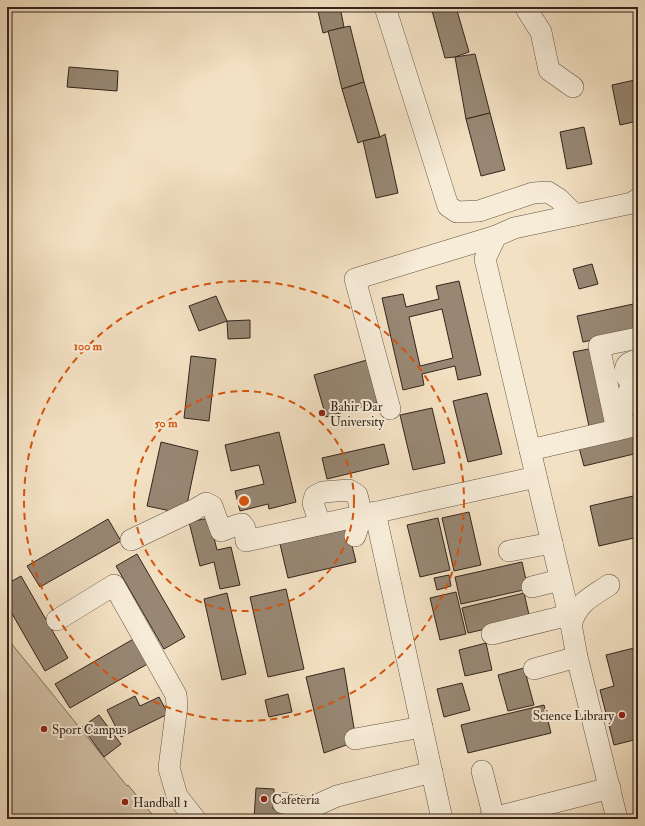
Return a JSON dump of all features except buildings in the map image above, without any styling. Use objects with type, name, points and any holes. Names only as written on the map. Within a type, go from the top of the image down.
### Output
[{"type":"lane","points":[[385,7],[448,206],[457,212],[479,211],[533,193],[548,192],[559,199],[575,215]]},
{"type":"lane","points":[[527,7],[527,10],[541,32],[549,70],[573,87]]},
{"type":"lane","points":[[390,409],[355,279],[496,236],[514,228],[632,203],[638,199]]},
{"type":"lane","points":[[496,236],[485,259],[570,619],[577,657],[617,819]]},
{"type":"lane","points":[[617,430],[628,376],[599,346],[638,338]]},
{"type":"lane","points":[[530,450],[638,425]]},
{"type":"lane","points":[[131,540],[206,503],[212,506],[222,531],[242,524],[246,528],[246,541],[536,477]]},
{"type":"lane","points":[[320,524],[313,503],[315,496],[323,492],[349,490],[357,495],[368,514],[422,727],[442,819]]},
{"type":"lane","points":[[355,536],[368,514]]},
{"type":"lane","points":[[509,551],[552,543]]},
{"type":"lane","points":[[532,587],[560,580]]},
{"type":"lane","points":[[57,620],[114,585],[176,695],[177,705],[169,768],[177,796],[195,819]]},
{"type":"lane","points":[[492,634],[570,619],[584,602],[609,585]]},
{"type":"lane","points":[[534,669],[577,657]]},
{"type":"lane","points":[[355,739],[422,727]]},
{"type":"lane","points":[[482,771],[492,818],[610,788]]},
{"type":"lane","points":[[283,803],[307,813],[337,796],[432,772]]},
{"type":"shaded area","name":"Sport Campus","points":[[7,638],[127,786],[128,785],[156,819],[7,819]]},
{"type":"place","name":"Bahir Dar University","points":[[322,413]]},
{"type":"place","name":"Science Library","points":[[622,715]]},
{"type":"place","name":"Sport Campus","points":[[44,729]]},
{"type":"place","name":"Cafeteria","points":[[264,799]]},
{"type":"place","name":"Handball 1","points":[[125,802]]}]
